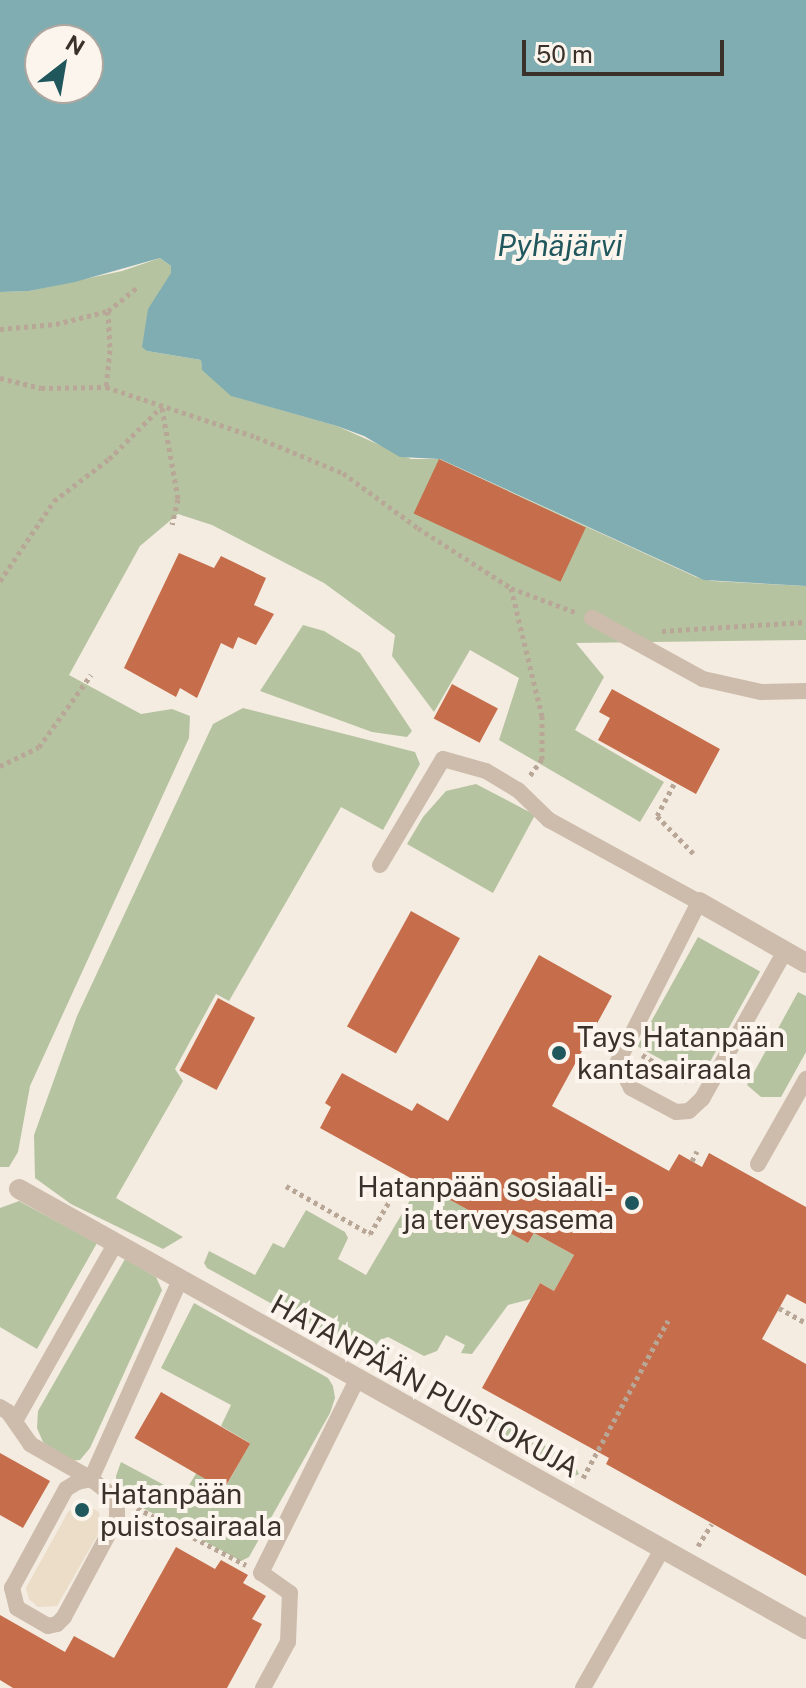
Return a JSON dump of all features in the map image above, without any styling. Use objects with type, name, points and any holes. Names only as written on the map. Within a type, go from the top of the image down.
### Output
[{"type":"street","points":[[699,902],[806,963]]},
{"type":"street","name":"HATANPÄÄN PUISTOKUJA","points":[[19,1189],[661,1551],[806,1629]]},
{"type":"lane","points":[[592,618],[703,679],[761,692],[806,691]]},
{"type":"lane","points":[[380,865],[443,759],[486,771],[518,790],[549,820],[699,902],[619,1056],[618,1067],[637,1093],[676,1112],[697,1106],[747,1024],[785,951]]},
{"type":"lane","points":[[758,1164],[806,1079]]},
{"type":"lane","points":[[15,1421],[115,1244]]},
{"type":"lane","points":[[91,1479],[180,1280]]},
{"type":"lane","points":[[263,1688],[288,1642],[290,1593],[261,1573],[357,1380]]},
{"type":"lane","points":[[0,1407],[15,1421],[30,1444],[91,1479],[110,1494],[117,1507],[117,1518],[64,1617],[57,1624],[48,1626],[17,1608],[12,1588],[66,1489],[77,1482],[91,1479]]},
{"type":"lane","points":[[583,1688],[661,1551]]},
{"type":"path","points":[[0,329],[56,324],[108,311],[138,287]]},
{"type":"path","points":[[106,387],[110,350],[108,311]]},
{"type":"path","points":[[0,378],[41,388],[106,387],[256,437],[343,473],[418,528],[511,588],[592,618]]},
{"type":"path","points":[[161,407],[178,499],[172,524]]},
{"type":"path","points":[[0,581],[54,501],[109,459],[161,407]]},
{"type":"path","points":[[511,588],[542,716],[542,759],[518,790]]},
{"type":"path","points":[[646,631],[806,622]]},
{"type":"path","points":[[0,766],[39,747],[91,675]]},
{"type":"path","points":[[674,784],[657,816],[693,853]]},
{"type":"path","points":[[636,1051],[697,1086]]},
{"type":"path","points":[[692,1161],[697,1151]]},
{"type":"path","points":[[286,1186],[370,1234],[399,1185]]},
{"type":"path","points":[[779,1308],[806,1323]]},
{"type":"path","points":[[581,1482],[668,1321]]},
{"type":"path","points":[[110,1494],[261,1573]]},
{"type":"path","points":[[698,1547],[712,1524]]},
{"type":"green space","points":[[160,258],[171,266],[171,273],[147,351],[201,360],[202,368],[232,396],[337,426],[411,459],[439,459],[696,577],[712,581],[806,586],[806,640],[576,643],[604,677],[575,730],[664,782],[640,822],[499,740],[519,678],[470,650],[434,712],[392,656],[395,635],[324,583],[212,525],[178,514],[140,546],[69,675],[141,714],[172,709],[190,716],[189,738],[30,1086],[18,1152],[9,1167],[0,1167],[0,292],[29,291],[122,271]]},
{"type":"green space","points":[[303,625],[324,631],[360,653],[412,731],[407,737],[372,732],[260,691]]},
{"type":"green space","points":[[243,708],[415,752],[420,764],[383,830],[341,807],[229,1001],[216,994],[175,1069],[183,1081],[116,1198],[183,1237],[163,1249],[71,1204],[35,1178],[34,1135],[77,1016],[213,724]]},
{"type":"green space","points":[[476,784],[535,815],[493,893],[407,844],[423,817],[446,791]]},
{"type":"green space","points":[[698,937],[760,971],[699,1081],[637,1046]]},
{"type":"green space","points":[[798,992],[806,996],[806,1052],[781,1097],[761,1097],[747,1085]]},
{"type":"green space","points":[[420,1183],[528,1243],[534,1233],[574,1255],[554,1291],[540,1283],[531,1299],[508,1305],[472,1354],[461,1353],[465,1345],[446,1335],[437,1351],[424,1356],[388,1337],[380,1340],[370,1353],[363,1354],[207,1268],[204,1263],[209,1251],[255,1275],[273,1243],[284,1248],[306,1210],[345,1232],[348,1238],[338,1259],[366,1275]]},
{"type":"green space","points":[[19,1201],[97,1243],[37,1349],[0,1327],[0,1208]]},
{"type":"green space","points":[[125,1259],[156,1277],[162,1290],[90,1448],[80,1460],[68,1461],[43,1442],[37,1428],[38,1411]]},
{"type":"green space","points":[[194,1303],[328,1378],[333,1386],[335,1398],[330,1413],[249,1557],[241,1561],[117,1494],[116,1476],[121,1462],[183,1495],[197,1472],[225,1488],[250,1443],[221,1426],[231,1405],[161,1368]]},
{"type":"green space","points":[[470,1397],[487,1413],[572,1461],[579,1474],[575,1476],[477,1421],[464,1407]]},
{"type":"shaded area","points":[[83,1502],[99,1512],[101,1529],[57,1606],[38,1607],[29,1599],[26,1588],[68,1512]]},
{"type":"water","name":"Pyhäjärvi","points":[[0,0],[806,0],[806,586],[704,580],[440,459],[400,457],[364,436],[337,426],[231,396],[202,370],[201,360],[147,351],[142,347],[148,309],[171,273],[171,266],[160,258],[75,282],[29,291],[0,292]]},
{"type":"building","points":[[439,459],[586,527],[560,582],[414,513]]},
{"type":"building","points":[[179,553],[214,568],[221,556],[266,578],[254,605],[274,614],[256,645],[238,637],[233,649],[221,643],[197,698],[180,688],[176,697],[124,668]]},
{"type":"building","points":[[452,684],[498,708],[480,743],[434,718]]},
{"type":"building","points":[[612,689],[720,749],[696,794],[598,740],[610,718],[599,712]]},
{"type":"building","points":[[411,911],[460,938],[396,1054],[347,1026]]},
{"type":"building","points":[[539,955],[612,996],[552,1106],[669,1171],[679,1154],[702,1167],[709,1153],[806,1207],[806,1304],[787,1294],[762,1339],[806,1364],[806,1576],[606,1464],[609,1458],[482,1388],[540,1283],[554,1291],[574,1255],[534,1233],[528,1243],[320,1128],[331,1107],[325,1103],[342,1073],[412,1111],[417,1103],[448,1121]]},
{"type":"building","points":[[218,998],[255,1018],[217,1090],[180,1070]]},
{"type":"building","points":[[161,1392],[250,1444],[224,1489],[134,1438]]},
{"type":"building","points":[[0,1453],[50,1481],[23,1528],[0,1515]]},
{"type":"building","points":[[176,1547],[215,1569],[221,1560],[248,1575],[243,1583],[266,1596],[252,1619],[262,1624],[227,1688],[13,1688],[0,1680],[0,1615],[65,1652],[74,1636],[114,1658]]},
{"type":"place","name":"Tays Hatanpään kantasairaala","points":[[559,1053]]},
{"type":"place","name":"Hatanpään sosiaali- ja terveysasema","points":[[632,1203]]},
{"type":"place","name":"Hatanpään puistosairaala","points":[[82,1510]]}]
